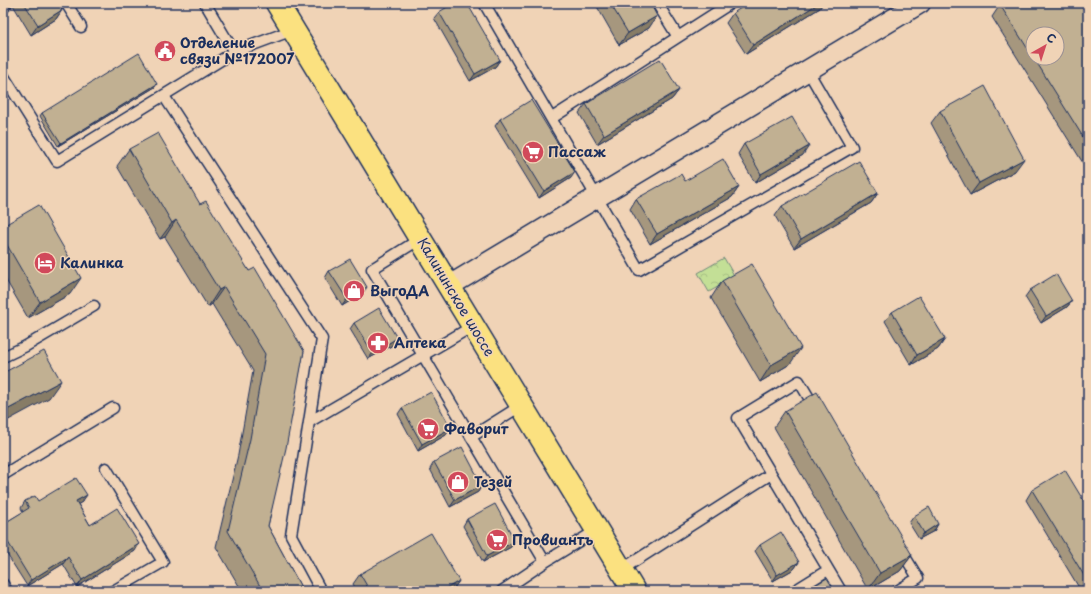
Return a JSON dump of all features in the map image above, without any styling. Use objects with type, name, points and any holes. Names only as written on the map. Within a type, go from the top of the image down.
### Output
[{"type":"main road","name":"Калининское шоссе","points":[[277,3],[634,591]]},
{"type":"street","points":[[449,286],[920,3]]},
{"type":"lane","points":[[66,3],[81,27]]},
{"type":"lane","points":[[205,3],[234,52]]},
{"type":"lane","points":[[484,3],[639,270],[852,147],[808,70]]},
{"type":"lane","points":[[657,3],[678,37]]},
{"type":"lane","points":[[552,118],[731,3]]},
{"type":"lane","points":[[3,75],[57,161],[234,52],[294,30]]},
{"type":"lane","points":[[164,96],[322,339],[291,535],[321,591]]},
{"type":"lane","points":[[420,239],[372,269],[545,562]]},
{"type":"lane","points":[[3,357],[26,346],[94,306]]},
{"type":"lane","points":[[309,422],[473,326]]},
{"type":"lane","points":[[819,415],[799,382],[738,418],[841,591]]},
{"type":"lane","points":[[471,437],[522,405]]},
{"type":"lane","points":[[3,476],[113,408]]},
{"type":"lane","points":[[106,468],[163,562],[114,591]]},
{"type":"lane","points":[[621,570],[771,474]]},
{"type":"lane","points":[[502,591],[597,530]]},
{"type":"lane","points":[[897,591],[918,578],[898,544]]},
{"type":"lane","points":[[794,591],[828,570]]},
{"type":"lane","points":[[3,584],[7,591]]},
{"type":"green space","points":[[724,258],[735,277],[709,292],[698,273]]},
{"type":"building","points":[[3,3],[13,3],[3,9]]},
{"type":"building","points":[[24,3],[58,3],[62,10],[38,25]]},
{"type":"building","points":[[454,3],[467,3],[500,60],[475,74],[439,12]]},
{"type":"building","points":[[610,3],[650,3],[657,16],[628,33]]},
{"type":"building","points":[[749,3],[819,3],[753,45],[733,13]]},
{"type":"building","points":[[1003,3],[1088,3],[1088,145],[1039,66],[1065,66],[1065,26],[1025,26],[1025,44],[1000,5]]},
{"type":"building","points":[[139,53],[157,84],[61,143],[42,113]]},
{"type":"building","points":[[660,59],[679,90],[604,135],[586,104]]},
{"type":"building","points":[[985,86],[1024,159],[979,183],[940,111]]},
{"type":"building","name":"Пассаж","points":[[531,100],[575,172],[544,191],[500,119]]},
{"type":"building","points":[[792,117],[809,146],[761,174],[744,144]]},
{"type":"building","points":[[158,133],[200,204],[206,201],[249,271],[255,268],[304,351],[286,448],[268,526],[303,591],[263,591],[228,531],[250,439],[265,354],[224,287],[219,290],[176,220],[172,223],[129,149]]},
{"type":"building","points":[[723,159],[739,187],[657,234],[636,199],[681,174],[685,181]]},
{"type":"building","points":[[859,161],[878,193],[801,239],[782,206]]},
{"type":"building","points":[[39,205],[81,278],[40,302],[3,238],[3,226]]},
{"type":"building","points":[[350,259],[367,287],[347,299],[329,271]]},
{"type":"building","points":[[752,264],[801,348],[771,365],[722,281]]},
{"type":"building","points":[[1056,274],[1072,301],[1046,316],[1030,290]]},
{"type":"building","points":[[919,296],[945,339],[917,355],[892,312]]},
{"type":"building","points":[[379,308],[397,338],[373,353],[354,323]]},
{"type":"building","points":[[44,351],[61,381],[3,412],[3,373]]},
{"type":"building","points":[[431,392],[451,428],[422,444],[402,408]]},
{"type":"building","points":[[817,392],[912,555],[880,573],[785,411]]},
{"type":"building","points":[[462,447],[482,485],[455,500],[434,462]]},
{"type":"building","points":[[1065,470],[1088,508],[1088,582],[1032,490]]},
{"type":"building","points":[[76,478],[87,495],[76,501],[90,525],[117,508],[139,544],[82,580],[68,557],[31,580],[3,534],[3,524],[29,508],[25,501],[35,496],[38,501]]},
{"type":"building","points":[[495,504],[515,541],[487,556],[467,519]]},
{"type":"building","points":[[929,507],[938,524],[924,533],[914,516]]},
{"type":"building","points":[[781,532],[799,562],[777,575],[760,545]]},
{"type":"building","points":[[431,533],[459,581],[442,591],[370,591],[360,574]]},
{"type":"building","points":[[827,578],[835,591],[805,591]]},
{"type":"place","name":"Отделение связи №172007","points":[[165,51]]},
{"type":"place","name":"Пассаж","points":[[533,152]]},
{"type":"place","name":"Калинка","points":[[45,263]]},
{"type":"place","name":"ВыгоДА","points":[[354,291]]},
{"type":"place","name":"Аптека","points":[[378,343]]},
{"type":"place","name":"Фаворит","points":[[428,429]]},
{"type":"place","name":"Тезей","points":[[458,482]]},
{"type":"place","name":"Провиантъ","points":[[497,540]]}]
